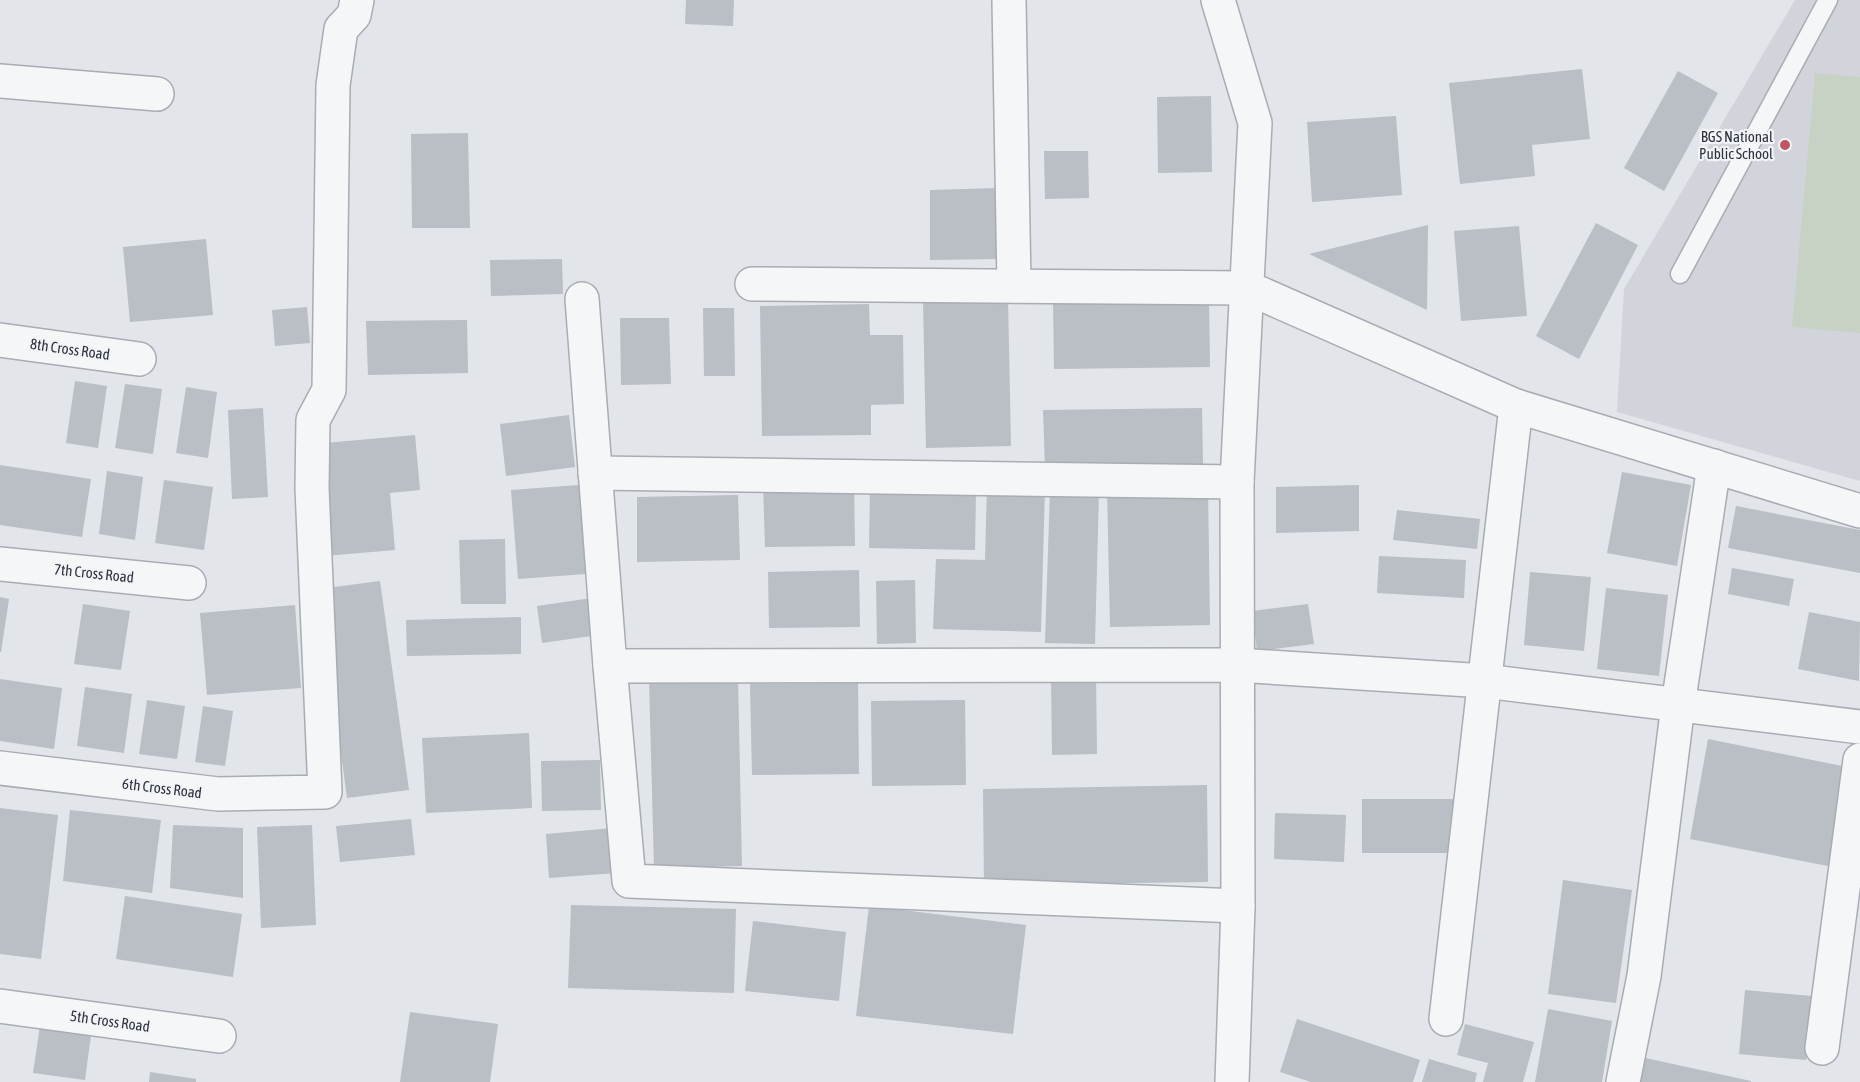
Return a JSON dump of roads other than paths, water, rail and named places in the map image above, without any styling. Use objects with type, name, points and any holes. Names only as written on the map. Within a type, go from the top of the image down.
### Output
[{"type":"street","name":"6th Cross Road","points":[[0,768],[218,794],[325,792],[312,488],[312,420],[329,390],[333,85],[341,28],[354,15],[357,0]]},
{"type":"street","points":[[1009,0],[1014,286]]},
{"type":"street","points":[[1218,0],[1256,123],[1237,482],[1238,1080]]},
{"type":"street","points":[[0,81],[157,94]]},
{"type":"street","points":[[752,284],[1248,288],[1516,406],[1860,511]]},
{"type":"street","points":[[582,299],[629,881],[1238,906]]},
{"type":"street","name":"8th Cross Road","points":[[0,340],[140,359]]},
{"type":"street","points":[[1446,1019],[1516,406]]},
{"type":"street","points":[[1623,1082],[1644,976],[1678,705],[1714,466]]},
{"type":"street","points":[[595,473],[1237,482]]},
{"type":"street","name":"7th Cross Road","points":[[0,564],[189,583]]},
{"type":"street","points":[[610,666],[1237,665],[1485,681],[1860,727]]},
{"type":"street","points":[[1822,1048],[1860,760]]},
{"type":"street","name":"5th Cross Road","points":[[0,1006],[219,1036]]},
{"type":"lane","points":[[1680,274],[1828,0]]},
{"type":"place","name":"BGS National Public School","points":[[1785,145]]}]
